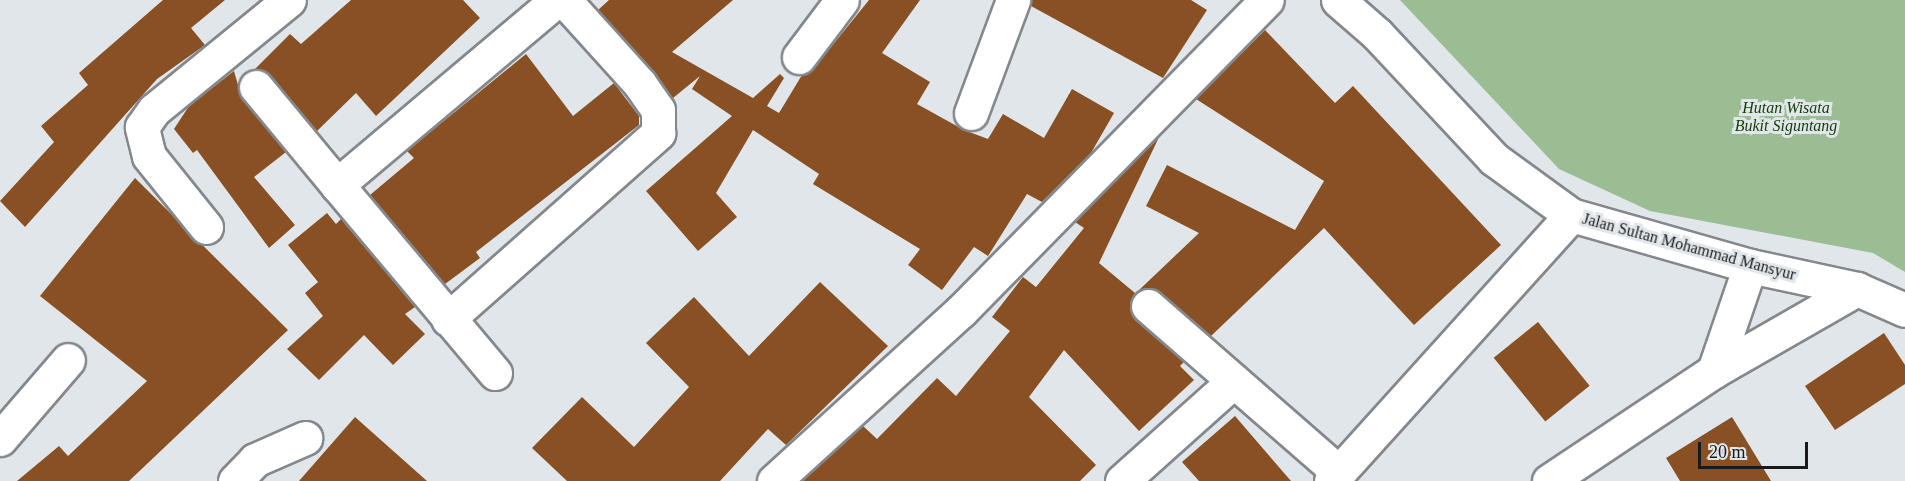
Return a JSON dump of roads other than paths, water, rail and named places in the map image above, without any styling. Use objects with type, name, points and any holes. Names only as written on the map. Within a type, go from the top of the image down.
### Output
[{"type":"street","points":[[206,227],[149,156],[142,127],[154,110],[289,0]]},
{"type":"street","points":[[337,185],[557,0]]},
{"type":"street","points":[[448,320],[658,133],[658,110],[640,84],[564,0]]},
{"type":"street","points":[[799,57],[842,0]]},
{"type":"street","points":[[971,112],[1013,0]]},
{"type":"street","points":[[774,481],[961,311],[1267,0]]},
{"type":"street","name":"Jalan Sultan Mohammad Mansyur","points":[[1338,0],[1377,34],[1494,159],[1571,215],[1750,266],[1857,289],[1905,309]]},
{"type":"street","points":[[256,87],[448,320],[495,373]]},
{"type":"street","points":[[1148,306],[1234,381],[1334,477],[1571,215]]},
{"type":"street","points":[[1714,371],[1750,266]]},
{"type":"street","points":[[1549,481],[1714,371],[1857,289]]},
{"type":"street","points":[[0,439],[68,360]]},
{"type":"street","points":[[1122,481],[1234,381]]},
{"type":"street","points":[[235,481],[255,460],[305,438]]},
{"type":"park label","name":"Hutan Wisata Bukit Siguntang","points":[[1786,117]]}]
